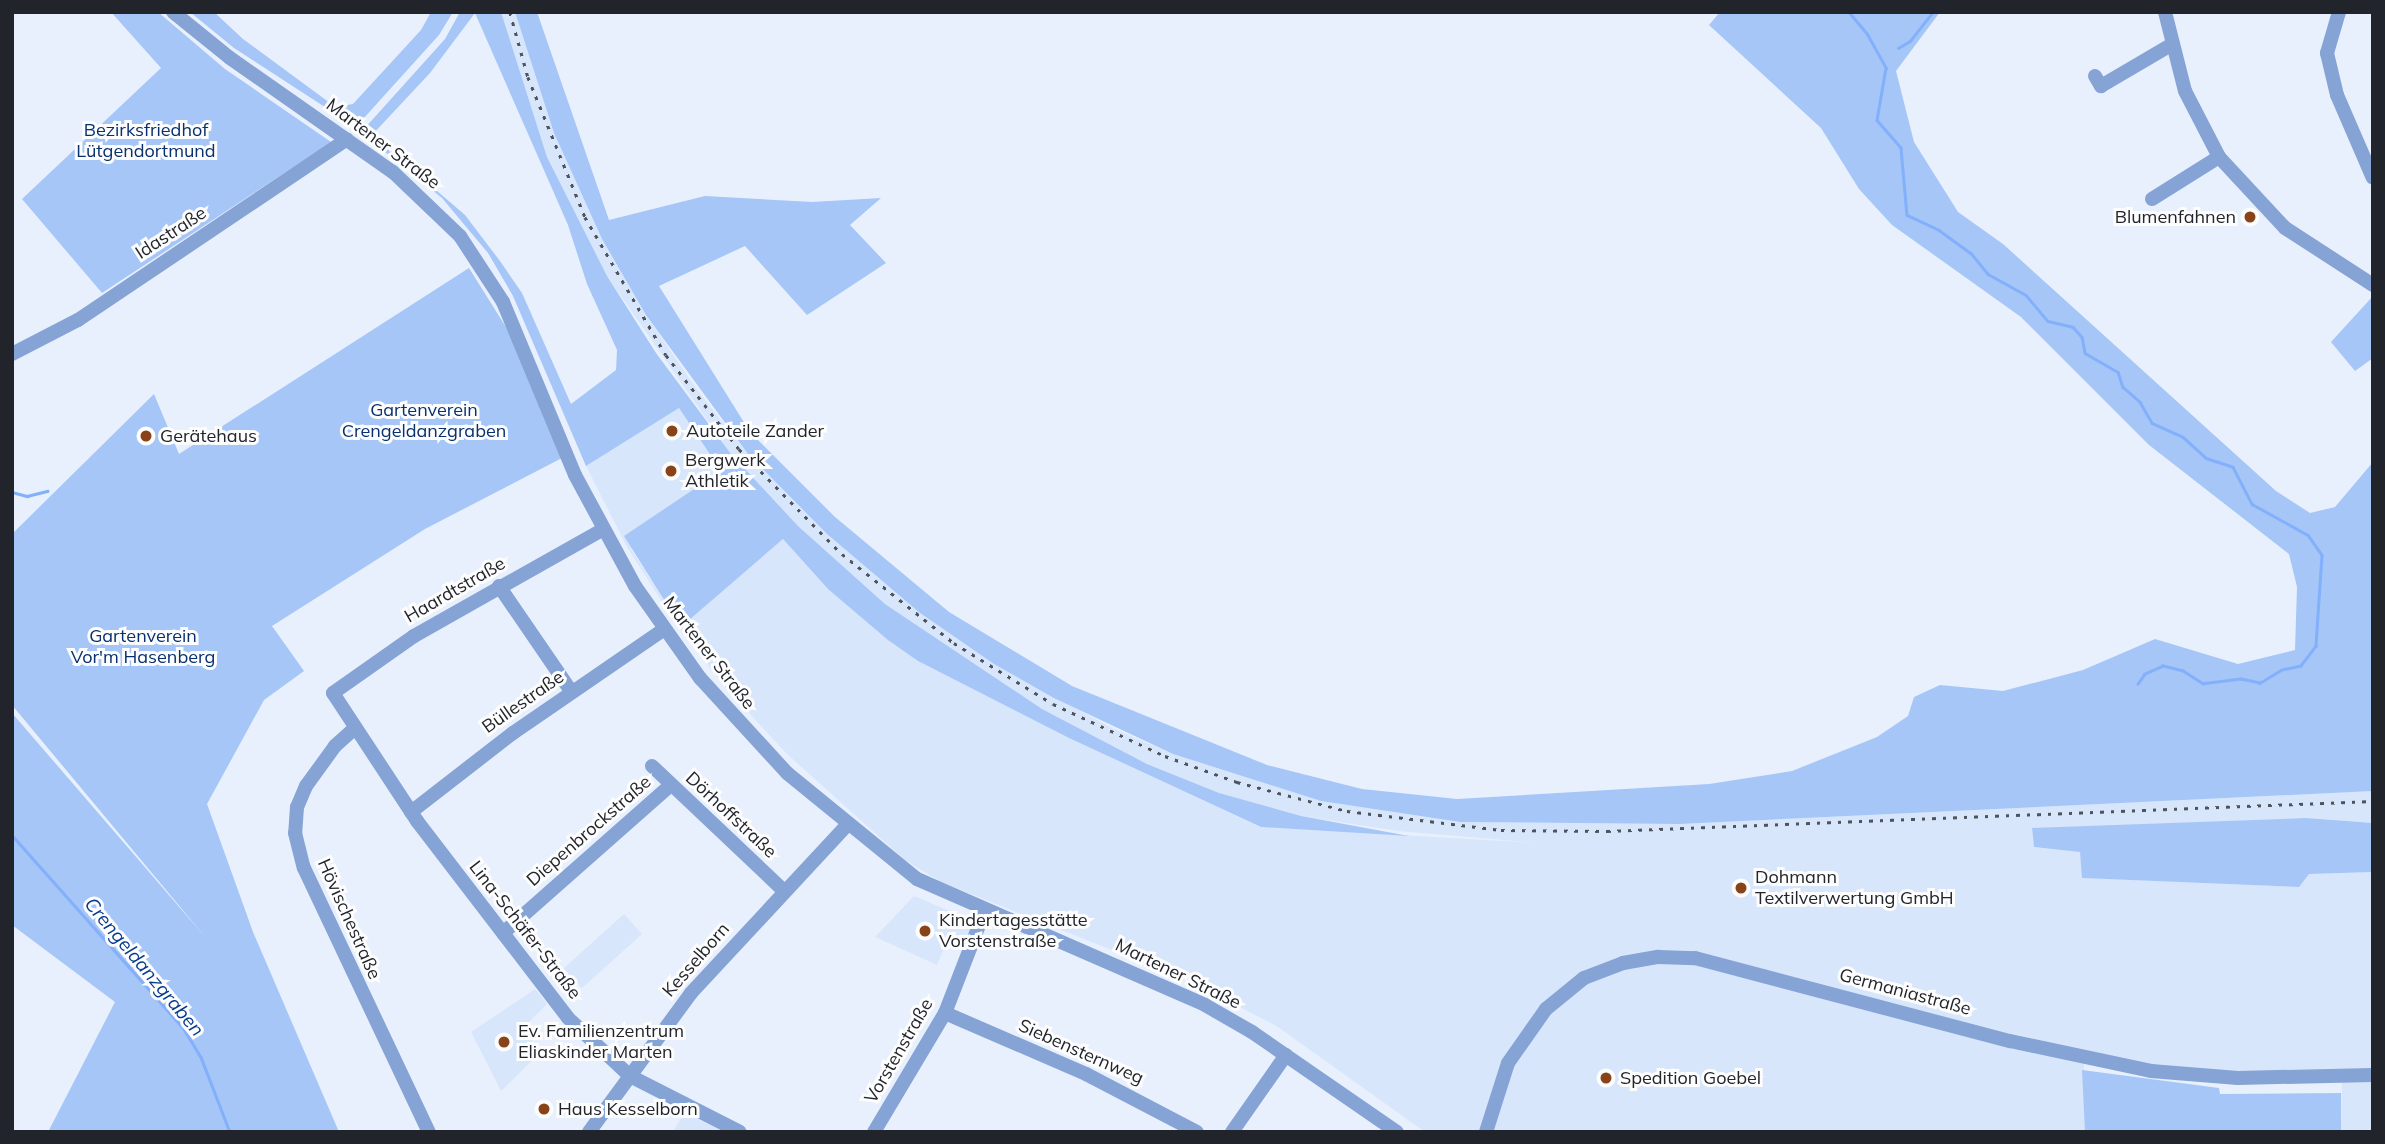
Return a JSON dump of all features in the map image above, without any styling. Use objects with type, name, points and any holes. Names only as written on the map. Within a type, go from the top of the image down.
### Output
[{"type":"street","name":"Martener Straße","points":[[173,12],[230,58],[347,139],[421,195],[475,255],[507,312],[602,530],[663,630],[746,730],[847,825],[917,879],[1154,980],[1286,1055],[1376,1126],[1398,1132]]},
{"type":"street","points":[[2165,12],[2171,45],[2185,91],[2219,157],[2285,228],[2373,285]]},
{"type":"street","points":[[2336,13],[2327,53],[2337,95],[2373,178]]},
{"type":"street","points":[[2100,87],[2171,45]]},
{"type":"street","name":"Idastraße","points":[[12,354],[78,320],[347,139]]},
{"type":"street","points":[[2152,199],[2219,157]]},
{"type":"street","name":"Haardtstraße","points":[[333,694],[414,636],[602,530]]},
{"type":"street","points":[[499,586],[571,691]]},
{"type":"street","name":"Büllestraße","points":[[411,812],[571,691],[663,630]]},
{"type":"street","name":"Lina-Schäfer-Straße","points":[[333,694],[411,812],[568,1018],[630,1076],[740,1132]]},
{"type":"street","name":"Hövischestraße","points":[[355,728],[335,746],[306,786],[297,807],[295,834],[304,868],[429,1132]]},
{"type":"street","name":"Dörhoffstraße","points":[[652,766],[784,891]]},
{"type":"street","name":"Diepenbrockstraße","points":[[503,933],[671,785]]},
{"type":"street","name":"Kesselborn","points":[[589,1132],[692,991],[847,825]]},
{"type":"street","name":"Vorstenstraße","points":[[874,1132],[946,1013],[985,910]]},
{"type":"street","name":"Germaniastraße","points":[[1486,1132],[1508,1063],[1546,1009],[1584,978],[1623,963],[1658,957],[1695,958],[2010,1041],[2151,1071],[2238,1078],[2373,1075]]},
{"type":"street","name":"Siebensternweg","points":[[946,1013],[1086,1074],[1197,1132]]},
{"type":"street","points":[[1234,1131],[1286,1055]]},
{"type":"street","name":"Germaniastraße","points":[[1496,1132],[1497,1100]]},
{"type":"shaded area","points":[[501,12],[515,12],[554,133],[602,239],[646,315],[698,391],[748,454],[827,534],[920,613],[994,664],[1114,729],[1173,754],[1321,801],[1460,822],[1680,824],[2373,791],[2373,823],[2306,818],[2032,829],[2034,847],[2080,852],[2083,878],[2298,887],[2308,874],[2373,872],[2373,1132],[2341,1132],[2342,1077],[2238,1078],[2084,1060],[2085,1132],[1425,1132],[1278,1027],[1192,982],[941,882],[905,860],[787,754],[724,686],[675,622],[627,547],[586,466],[679,408],[721,472],[631,549],[681,627],[783,539],[828,589],[918,661],[1069,738],[1260,827],[1537,843],[1398,831],[1301,816],[1219,793],[1147,764],[1042,709],[885,604],[798,526],[731,454],[607,276],[547,157]]},
{"type":"shaded area","name":"Kindertagesstätte Vorstenstraße","points":[[914,896],[969,919],[972,925],[961,950],[946,944],[937,965],[875,937]]},
{"type":"shaded area","points":[[624,914],[642,934],[582,988],[564,968]]},
{"type":"shaded area","name":"Ev. Familienzentrum Eliaskinder Marten","points":[[535,989],[547,1004],[521,1030],[542,1051],[501,1091],[471,1032]]},
{"type":"shaded area","points":[[684,1113],[725,1132],[673,1132]]},
{"type":"green space","name":"Bezirksfriedhof Lütgendortmund","points":[[111,12],[158,12],[225,69],[331,142],[102,293],[22,199],[161,68]]},
{"type":"green space","points":[[190,12],[214,12],[243,39],[330,103],[341,106],[353,104],[421,30],[431,12],[453,12],[439,35],[363,119],[351,124],[234,48]]},
{"type":"green space","points":[[460,12],[501,12],[547,157],[607,276],[656,353],[731,454],[798,526],[885,604],[1042,709],[1147,764],[1219,793],[1301,816],[1409,836],[1261,827],[1069,738],[918,661],[888,640],[828,589],[783,539],[681,627],[624,536],[721,471],[679,408],[586,466],[513,296],[488,253],[442,198],[364,135],[364,129],[445,39]],"holes":[[[475,13],[568,225],[587,284],[617,350],[616,370],[571,404],[522,293],[500,261],[465,215],[372,135],[430,73]]]},
{"type":"green space","points":[[515,12],[537,12],[609,220],[705,196],[812,202],[881,198],[850,225],[886,263],[807,315],[745,246],[659,286],[750,432],[835,517],[949,612],[1072,686],[1267,765],[1362,789],[1457,799],[1709,784],[1792,771],[1877,737],[1908,716],[1914,697],[1940,685],[2003,691],[2083,670],[2155,639],[2238,664],[2295,650],[2297,587],[2289,554],[2149,445],[2021,317],[1892,225],[1859,189],[1821,128],[1709,25],[1720,12],[1940,12],[1896,71],[1914,142],[1958,212],[2003,244],[2276,491],[2310,513],[2335,507],[2373,462],[2373,791],[1680,824],[1460,822],[1321,801],[1173,754],[1054,698],[994,664],[920,613],[827,534],[748,454],[646,315],[602,239],[554,133]]},
{"type":"green space","points":[[469,268],[516,343],[562,458],[425,529],[272,626],[304,671],[264,700],[207,804],[253,932],[339,1132],[48,1132],[115,1002],[12,925],[12,713],[206,938],[12,705],[12,534],[154,394],[179,454]]},
{"type":"green space","points":[[2373,296],[2373,358],[2355,371],[2331,342]]},
{"type":"green space","points":[[2306,818],[2373,823],[2373,872],[2309,874],[2299,887],[2082,878],[2080,852],[2034,847],[2032,828]]},
{"type":"green space","points":[[2082,1070],[2219,1088],[2220,1094],[2341,1093],[2341,1132],[2085,1132]]},
{"type":"waterway","points":[[1849,12],[1868,35],[1886,68],[1877,120],[1901,148],[1907,215],[1939,230],[1971,253],[1988,274],[2026,295],[2048,321],[2073,327],[2082,337],[2085,353],[2118,372],[2123,387],[2140,402],[2152,423],[2183,437],[2206,458],[2233,467],[2252,504],[2308,535],[2322,555],[2316,646],[2301,666],[2282,670],[2260,683],[2241,679],[2203,684],[2183,671],[2163,666],[2145,674],[2138,684]]},
{"type":"waterway","points":[[1898,48],[1910,41],[1933,12]]},
{"type":"waterway","points":[[12,492],[27,496],[47,491]]},
{"type":"waterway","name":"Crengeldanzgraben","points":[[12,835],[184,1029],[201,1057],[230,1132]]},
{"type":"railway","points":[[510,12],[528,77],[585,217],[666,355],[739,449],[842,554],[954,643],[1053,704],[1165,756],[1237,782],[1347,811],[1501,830],[1607,831],[2373,801]]},
{"type":"place","name":"Blumenfahnen","points":[[2250,217]]},
{"type":"place","name":"Autoteile Zander","points":[[672,431]]},
{"type":"place","name":"Gerätehaus","points":[[146,436]]},
{"type":"place","name":"Bergwerk Athletik","points":[[671,471]]},
{"type":"place","name":"Dohmann Textilverwertung GmbH","points":[[1741,888]]},
{"type":"place","name":"Kindertagesstätte Vorstenstraße","points":[[925,931]]},
{"type":"place","name":"Ev. Familienzentrum Eliaskinder Marten","points":[[504,1042]]},
{"type":"place","name":"Spedition Goebel","points":[[1606,1078]]},
{"type":"place","name":"Haus Kesselborn","points":[[544,1109]]},
{"type":"park label","name":"Gartenverein Crengeldanzgraben","points":[[424,421]]},
{"type":"park label","name":"Gartenverein Vor'm Hasenberg","points":[[143,647]]}]
